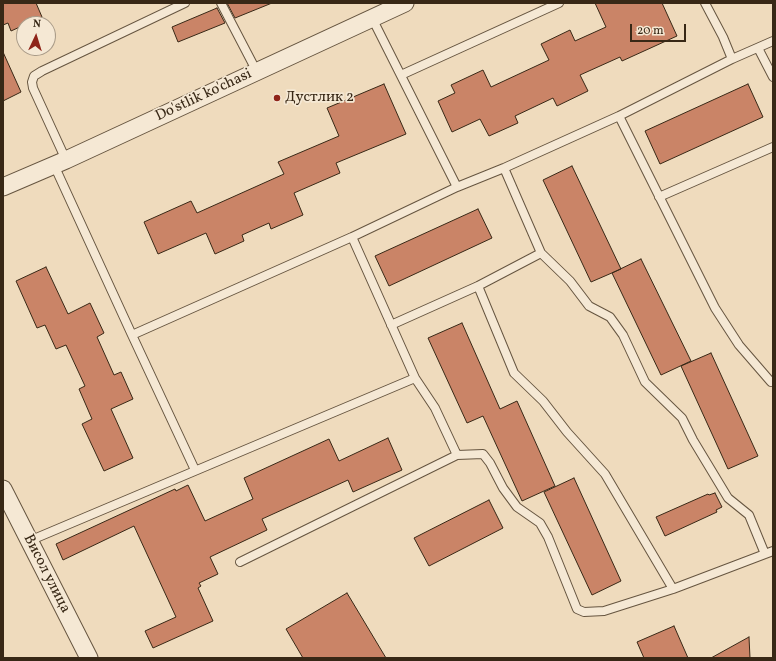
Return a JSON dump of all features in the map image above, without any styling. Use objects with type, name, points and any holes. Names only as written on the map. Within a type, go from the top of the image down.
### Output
[{"type":"street","name":"Do'stlik ko'chasi","points":[[3,187],[60,163],[405,3]]},
{"type":"street","name":"Висол улица","points":[[3,489],[89,658]]},
{"type":"lane","points":[[185,3],[42,71],[34,76],[32,82],[60,163],[132,335],[195,470]]},
{"type":"lane","points":[[221,3],[256,72]]},
{"type":"lane","points":[[401,74],[559,3]]},
{"type":"lane","points":[[705,3],[723,37],[732,59]]},
{"type":"lane","points":[[372,18],[457,187]]},
{"type":"lane","points":[[132,335],[352,237],[457,187],[504,168],[619,116],[732,59],[773,41]]},
{"type":"lane","points":[[758,48],[773,77]]},
{"type":"lane","points":[[619,116],[715,308],[739,345],[772,383]]},
{"type":"lane","points":[[659,197],[773,147]]},
{"type":"lane","points":[[240,562],[457,455],[483,454],[490,463],[503,488],[517,507],[540,523],[548,537],[577,609],[584,612],[604,611],[673,589],[769,552],[749,516],[728,498],[693,440],[682,418],[645,382],[623,335],[610,317],[589,306],[570,281],[541,253],[504,168]]},
{"type":"lane","points":[[352,237],[415,378],[435,408],[457,455]]},
{"type":"lane","points":[[392,325],[478,286],[541,253]]},
{"type":"lane","points":[[478,286],[514,373],[543,401],[567,432],[606,474],[673,589]]},
{"type":"lane","points":[[29,541],[415,378]]},
{"type":"building","points":[[3,3],[36,3],[42,16],[16,16],[16,29],[11,31],[8,23],[3,25]]},
{"type":"building","points":[[227,3],[272,3],[235,18]]},
{"type":"building","points":[[595,3],[662,3],[677,36],[622,61],[620,57],[580,75],[588,91],[557,106],[553,98],[515,116],[518,123],[489,136],[480,119],[452,132],[438,101],[455,93],[451,85],[483,70],[491,87],[549,60],[541,44],[570,30],[575,41],[606,27]]},
{"type":"building","points":[[217,8],[225,23],[178,42],[172,27]]},
{"type":"building","points":[[3,52],[21,92],[3,101]]},
{"type":"building","points":[[384,84],[406,134],[336,163],[340,173],[294,193],[303,215],[271,229],[269,223],[242,235],[244,241],[215,254],[206,233],[158,254],[144,222],[191,201],[197,213],[284,174],[278,162],[339,136],[327,108]]},
{"type":"building","points":[[748,84],[763,117],[660,164],[645,131]]},
{"type":"building","points":[[572,166],[621,269],[591,282],[543,180]]},
{"type":"building","points":[[478,209],[492,238],[389,286],[375,256]]},
{"type":"building","points":[[641,259],[691,361],[661,375],[612,273]]},
{"type":"building","points":[[46,267],[68,314],[90,303],[104,333],[97,337],[114,375],[121,372],[133,399],[111,409],[133,458],[104,471],[82,424],[92,419],[79,389],[85,386],[66,345],[56,349],[45,325],[37,328],[16,281]]},
{"type":"building","points":[[462,323],[500,409],[517,401],[555,486],[522,501],[483,416],[467,423],[428,338]]},
{"type":"building","points":[[711,353],[758,456],[728,469],[681,366]]},
{"type":"building","points":[[388,438],[402,470],[353,492],[348,480],[262,519],[267,530],[210,557],[218,574],[199,583],[201,586],[198,588],[213,621],[153,648],[145,631],[176,617],[134,526],[63,560],[56,544],[175,489],[176,491],[188,485],[205,521],[253,499],[244,478],[329,439],[339,461]]},
{"type":"building","points":[[574,478],[621,581],[592,595],[544,492]]},
{"type":"building","points":[[715,493],[722,507],[716,510],[717,512],[665,536],[656,517],[708,494]]},
{"type":"building","points":[[489,500],[503,528],[429,566],[414,538]]},
{"type":"building","points":[[347,593],[386,658],[303,658],[286,629]]},
{"type":"building","points":[[674,626],[688,658],[644,658],[637,642]]},
{"type":"building","points":[[749,637],[750,658],[711,658]]},
{"type":"place","name":"Дустлик 2","points":[[277,98]]}]
